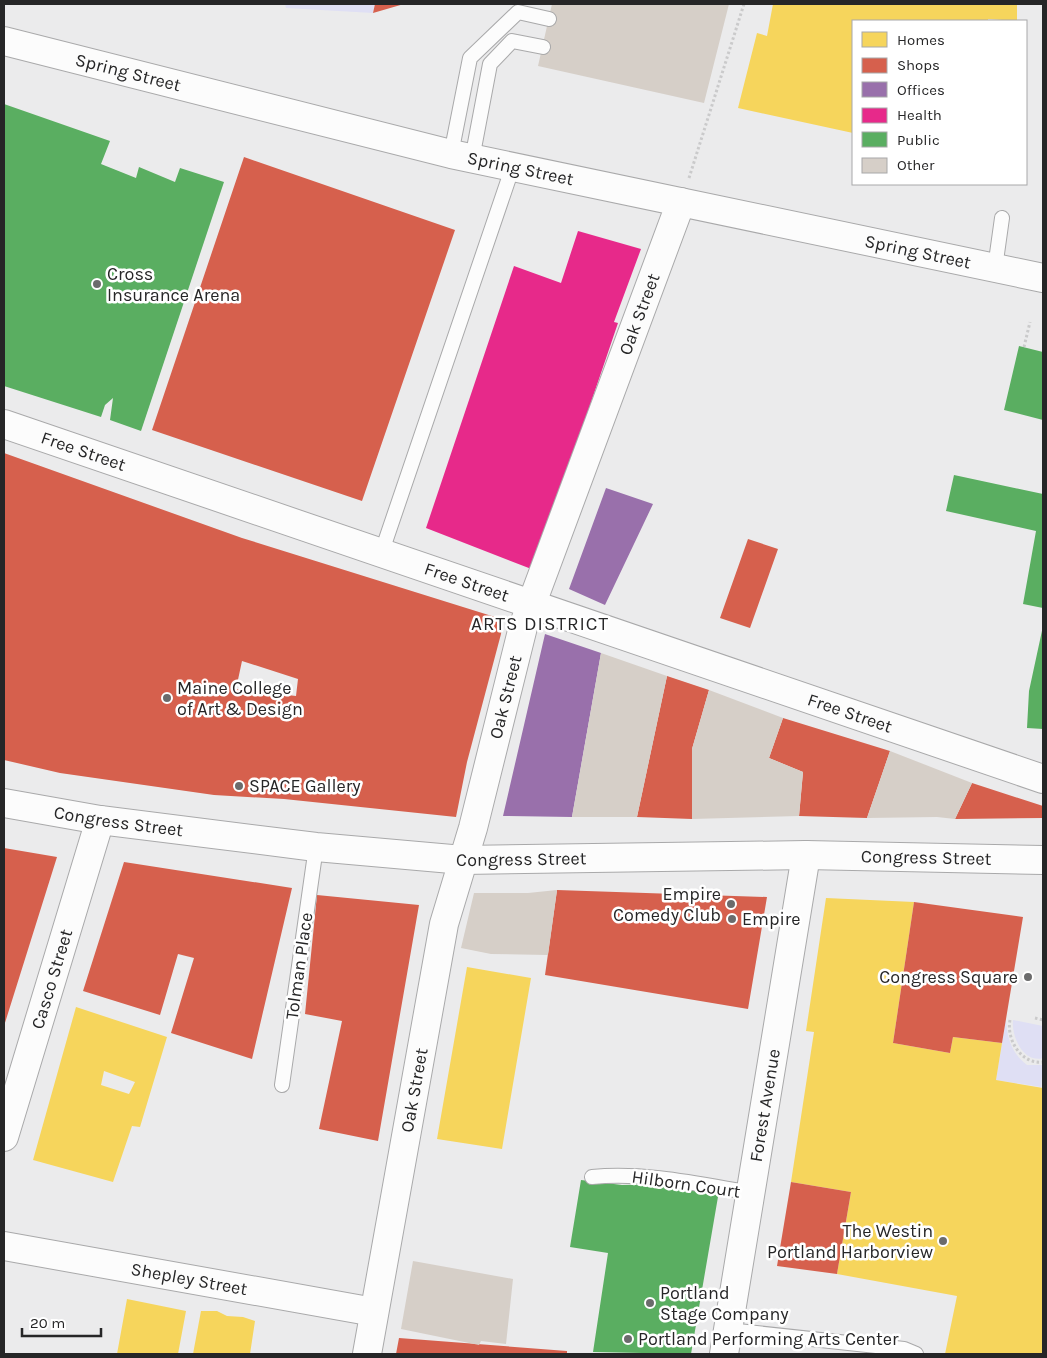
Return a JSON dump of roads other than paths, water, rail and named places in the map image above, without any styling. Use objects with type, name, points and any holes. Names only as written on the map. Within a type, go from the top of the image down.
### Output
[{"type":"street","name":"Spring Street","points":[[4,41],[461,156],[1043,278]]},
{"type":"street","name":"Oak Street","points":[[366,1354],[444,924],[463,860],[523,627],[681,202]]},
{"type":"street","name":"Free Street","points":[[4,424],[1043,779]]},
{"type":"street","name":"Congress Street","points":[[4,803],[100,820],[316,848],[463,860],[806,855],[1043,860]]},
{"type":"street","name":"Casco Street","points":[[4,1137],[100,820]]},
{"type":"street","name":"Forest Avenue","points":[[726,1342],[806,855]]},
{"type":"street","name":"Shepley Street","points":[[4,1246],[374,1312]]},
{"type":"lane","points":[[461,156],[470,58],[518,12],[549,19]]},
{"type":"lane","points":[[461,156],[490,64],[512,41],[543,46]]},
{"type":"lane","points":[[381,554],[513,166]]},
{"type":"lane","points":[[995,268],[1002,218]]},
{"type":"lane","name":"Tolman Place","points":[[282,1085],[316,848]]},
{"type":"lane","name":"Hilborn Court","points":[[592,1177],[617,1175],[646,1176],[751,1193]]},
{"type":"lane","points":[[726,1342],[904,1349],[916,1354]]},
{"type":"place","name":"Cross Insurance Arena","points":[[97,284]]},
{"type":"place","name":"Maine College of Art & Design","points":[[167,698]]},
{"type":"place","name":"SPACE Gallery","points":[[239,786]]},
{"type":"place","name":"Empire Comedy Club","points":[[731,904]]},
{"type":"place","name":"Empire","points":[[732,919]]},
{"type":"place","name":"Congress Square","points":[[1028,977]]},
{"type":"place","name":"The Westin Portland Harborview","points":[[943,1241]]},
{"type":"place","name":"Portland Stage Company","points":[[650,1303]]},
{"type":"place","name":"Portland Performing Arts Center","points":[[628,1339]]},
{"type":"district","name":"ARTS DISTRICT","points":[[540,624]]}]
